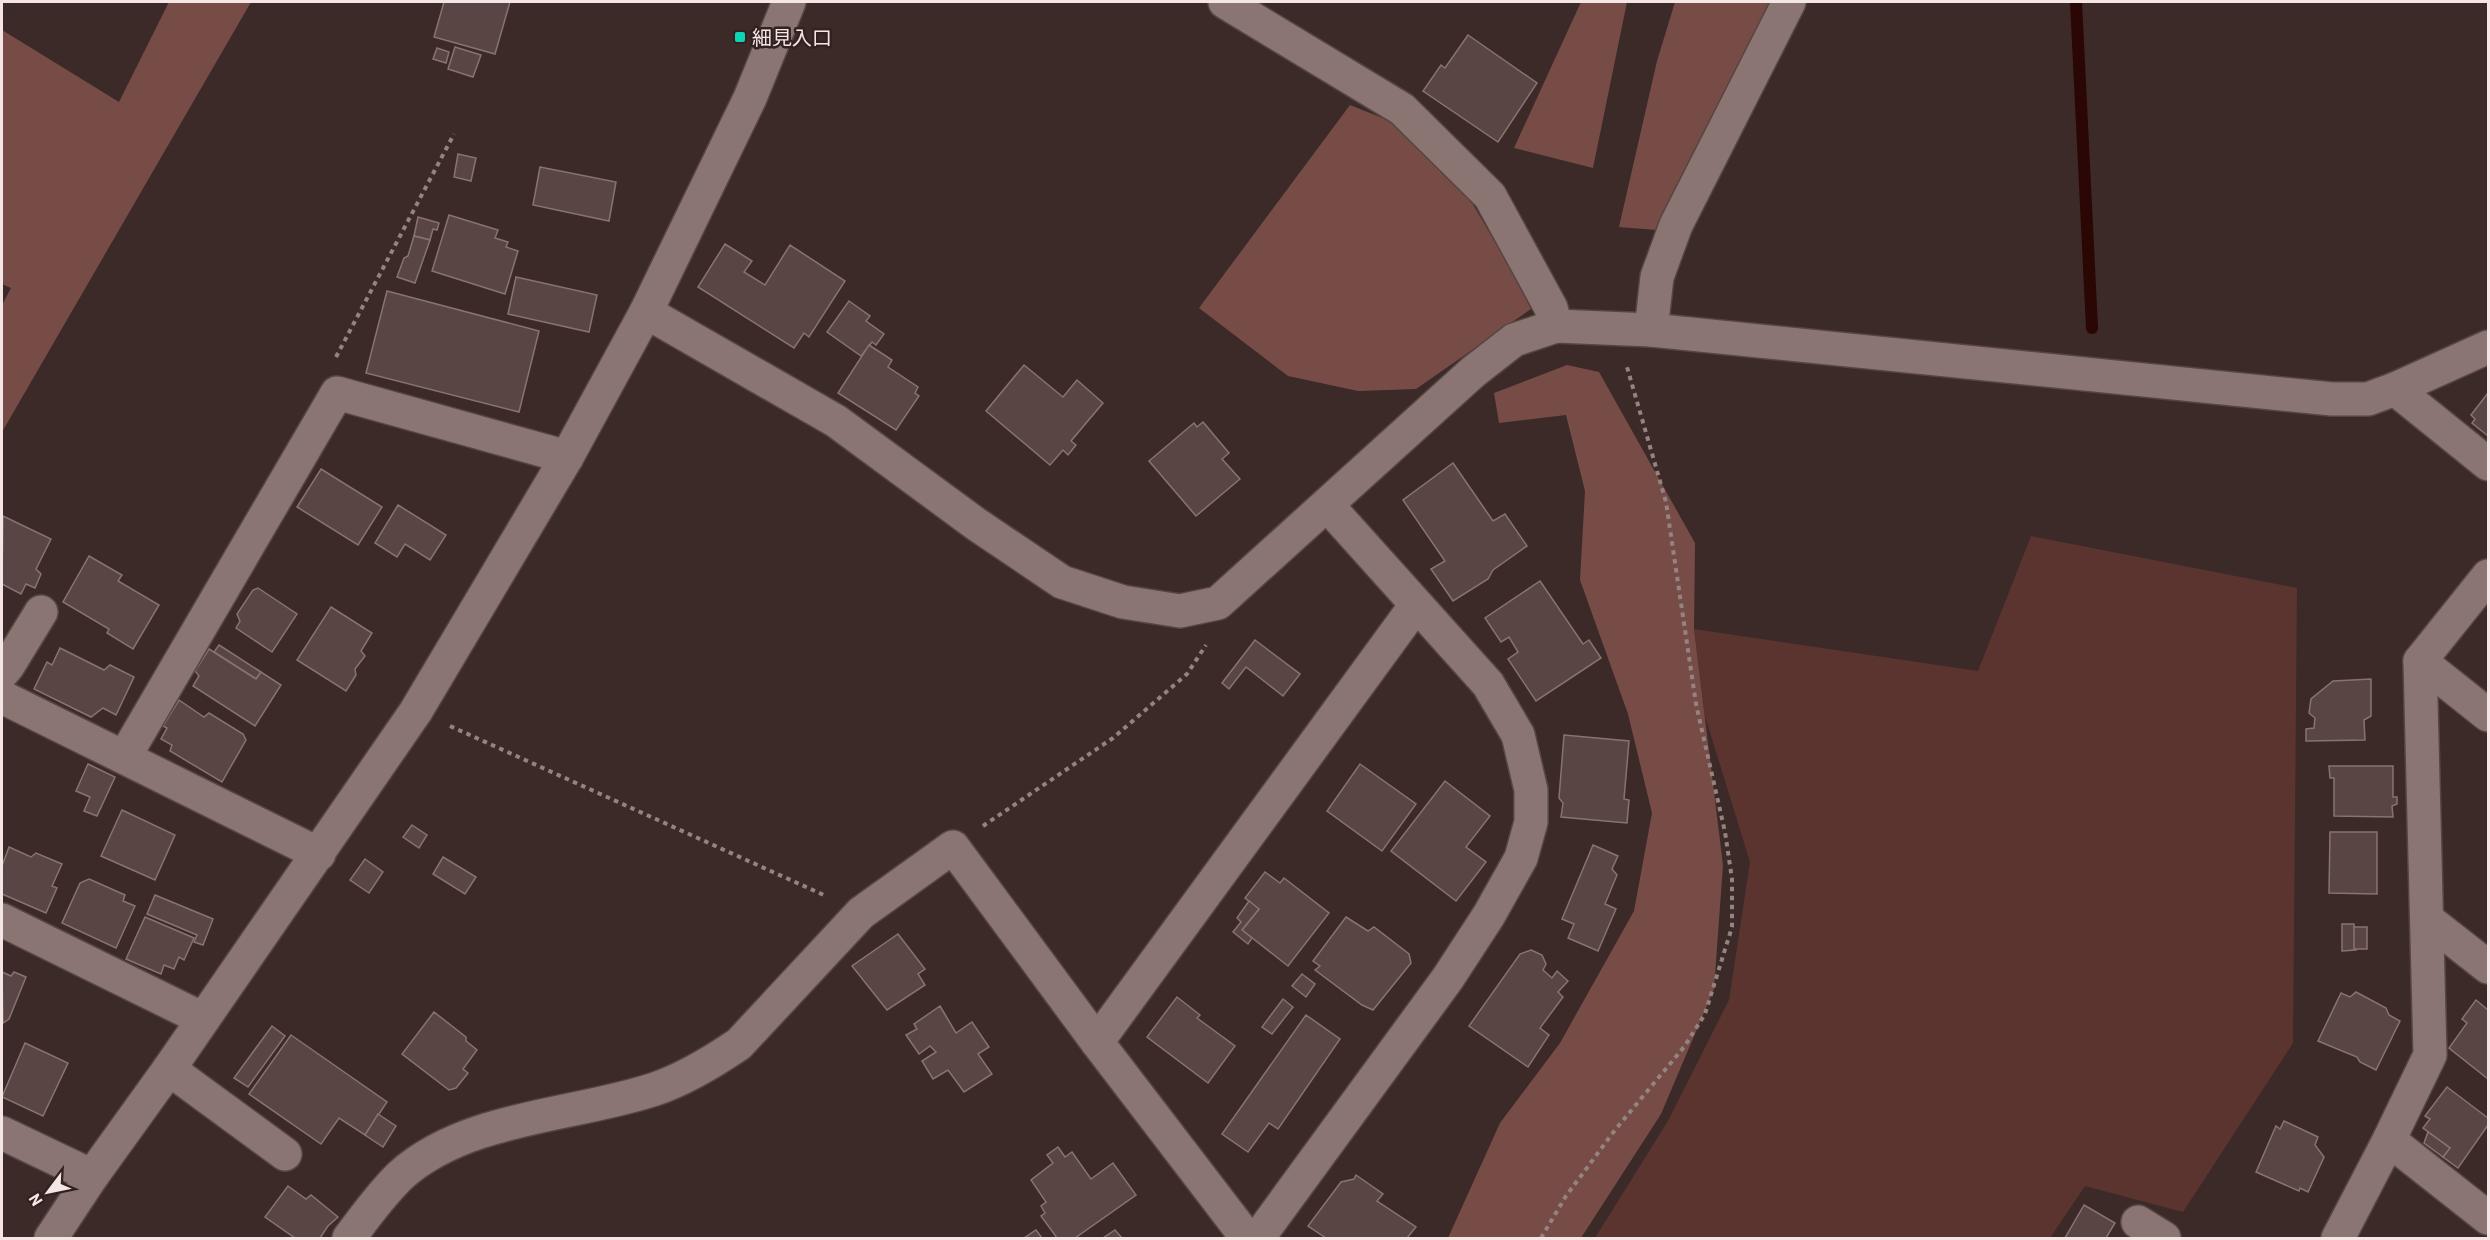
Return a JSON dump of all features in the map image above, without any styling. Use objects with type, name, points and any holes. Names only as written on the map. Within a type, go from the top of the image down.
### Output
[{"type":"street","points":[[51,1239],[92,1176],[319,854],[416,711],[567,457],[646,312],[750,98],[789,2]]},
{"type":"street","points":[[1225,2],[1402,108],[1490,196],[1551,308],[1556,326]]},
{"type":"street","points":[[1638,329],[1676,225],[1789,2]]},
{"type":"street","points":[[646,312],[836,421],[976,524],[1062,582],[1123,602],[1180,611],[1218,603],[1328,506],[1473,372],[1514,340],[1556,326],[1638,329],[2302,398],[2368,399],[2488,347]]},
{"type":"street","points":[[2395,389],[2488,464]]},
{"type":"street","points":[[125,756],[337,393],[567,457]]},
{"type":"street","points":[[1258,1239],[1448,978],[1483,924],[1521,858],[1531,822],[1531,790],[1518,735],[1488,684],[1328,506]]},
{"type":"street","points":[[2338,1239],[2390,1140],[2430,1055],[2420,661],[2488,576]]},
{"type":"street","points":[[1097,1042],[1416,605]]},
{"type":"street","points":[[2,673],[41,612]]},
{"type":"street","points":[[2420,661],[2488,715]]},
{"type":"street","points":[[2,697],[319,854]]},
{"type":"street","points":[[349,1239],[379,1198],[403,1174],[457,1140],[513,1123],[656,1089],[716,1060],[740,1044],[861,913],[953,847],[1247,1239]]},
{"type":"street","points":[[2,920],[203,1019]]},
{"type":"street","points":[[2428,920],[2488,967]]},
{"type":"street","points":[[169,1069],[285,1154]]},
{"type":"street","points":[[2,1133],[92,1176]]},
{"type":"street","points":[[2390,1140],[2488,1218]]},
{"type":"path","points":[[337,393],[334,361],[454,134]]},
{"type":"path","points":[[1541,1239],[1566,1196],[1615,1130],[1684,1047],[1705,1014],[1732,927],[1732,879],[1725,832],[1696,704],[1666,502],[1623,354],[1638,329]]},
{"type":"path","points":[[953,847],[1113,738],[1187,674],[1204,649],[1218,603]]},
{"type":"path","points":[[416,711],[861,913]]},
{"type":"shaded area","points":[[169,2],[251,2],[2,432],[2,305],[11,288],[2,284],[2,30],[119,102]]},
{"type":"shaded area","points":[[1581,2],[1627,2],[1593,168],[1514,148]]},
{"type":"shaded area","points":[[1675,2],[1770,2],[1657,230],[1619,227],[1657,61]]},
{"type":"shaded area","points":[[1350,105],[1395,123],[1468,196],[1511,269],[1531,309],[1416,389],[1358,391],[1288,376],[1199,308]]},
{"type":"shaded area","points":[[1567,365],[1599,372],[1695,543],[1694,629],[1723,865],[1714,989],[1661,1114],[1581,1238],[1448,1238],[1500,1123],[1560,1043],[1634,911],[1652,813],[1628,714],[1580,580],[1585,491],[1566,415],[1499,423],[1494,393]]},
{"type":"shaded area","points":[[2031,536],[2297,588],[2293,1043],[2183,1212],[2085,1186],[2050,1238],[1595,1238],[1668,1121],[1729,1000],[1750,862],[1705,716],[1694,629],[1978,671]]},
{"type":"building","points":[[444,2],[510,2],[495,54],[434,37]]},
{"type":"building","points":[[1468,35],[1537,83],[1498,142],[1423,91],[1441,65],[1445,68]]},
{"type":"building","points":[[455,47],[481,55],[473,77],[448,69]]},
{"type":"building","points":[[437,48],[449,52],[446,63],[433,59]]},
{"type":"building","points":[[458,154],[476,158],[471,181],[454,177]]},
{"type":"building","points":[[540,167],[616,182],[609,221],[533,205]]},
{"type":"building","points":[[449,215],[498,230],[495,238],[508,242],[506,247],[518,251],[505,294],[432,271]]},
{"type":"building","points":[[418,217],[439,223],[437,230],[433,229],[430,240],[414,236]]},
{"type":"building","points":[[414,236],[430,240],[415,283],[397,277],[404,258],[408,256]]},
{"type":"building","points":[[725,244],[752,261],[744,272],[765,285],[790,245],[845,281],[809,337],[804,333],[794,348],[698,287]]},
{"type":"building","points":[[516,277],[597,295],[589,332],[508,314]]},
{"type":"building","points":[[387,291],[539,331],[519,412],[366,373]]},
{"type":"building","points":[[849,301],[870,316],[866,321],[884,334],[876,345],[872,342],[861,356],[827,332]]},
{"type":"building","points":[[869,345],[892,360],[888,367],[918,387],[915,393],[919,396],[896,430],[838,393]]},
{"type":"building","points":[[1024,365],[1063,397],[1077,380],[1103,403],[1071,441],[1076,445],[1068,455],[1063,450],[1050,465],[986,411]]},
{"type":"building","points":[[2488,393],[2488,436],[2472,423],[2475,419],[2471,415]]},
{"type":"building","points":[[1203,422],[1229,453],[1222,459],[1240,479],[1196,516],[1149,461],[1194,423],[1197,427]]},
{"type":"building","points":[[1453,463],[1493,521],[1505,514],[1527,546],[1493,570],[1488,579],[1453,601],[1431,569],[1445,561],[1403,500]]},
{"type":"building","points":[[321,469],[382,507],[358,545],[297,507]]},
{"type":"building","points":[[398,505],[446,535],[430,560],[405,544],[397,557],[375,543]]},
{"type":"building","points":[[3,516],[51,539],[36,569],[41,574],[35,588],[26,584],[21,594],[2,584]]},
{"type":"building","points":[[89,556],[122,575],[118,581],[159,605],[133,649],[107,633],[109,629],[63,602]]},
{"type":"building","points":[[1540,581],[1583,644],[1589,640],[1601,658],[1536,701],[1508,659],[1518,652],[1509,637],[1501,642],[1485,618]]},
{"type":"building","points":[[258,588],[297,614],[272,652],[236,628],[240,621],[237,614],[253,590]]},
{"type":"building","points":[[331,607],[372,633],[361,651],[365,656],[355,669],[356,675],[346,691],[297,660]]},
{"type":"building","points":[[1255,640],[1300,674],[1283,696],[1246,667],[1229,689],[1222,683]]},
{"type":"building","points":[[219,645],[261,672],[256,679],[214,652]]},
{"type":"building","points":[[60,648],[104,670],[110,665],[134,677],[116,715],[103,708],[91,717],[34,689],[47,662],[52,665]]},
{"type":"building","points":[[209,649],[256,679],[261,672],[281,685],[255,726],[193,686],[199,676],[195,671]]},
{"type":"building","points":[[2371,679],[2371,716],[2364,720],[2365,740],[2306,741],[2306,729],[2314,728],[2315,718],[2309,713],[2311,699],[2333,681]]},
{"type":"building","points":[[179,700],[204,717],[209,713],[243,734],[246,740],[222,782],[170,751],[172,745],[161,739],[167,728],[163,726]]},
{"type":"building","points":[[1564,735],[1629,741],[1624,799],[1629,800],[1627,823],[1561,817],[1563,803],[1559,798]]},
{"type":"building","points":[[88,764],[115,777],[97,816],[84,811],[90,797],[76,791]]},
{"type":"building","points":[[1360,764],[1416,804],[1382,851],[1327,811]]},
{"type":"building","points":[[2329,766],[2393,766],[2393,797],[2397,797],[2397,804],[2392,806],[2393,817],[2334,816],[2334,778],[2330,778]]},
{"type":"building","points":[[1445,781],[1490,816],[1466,847],[1486,862],[1456,901],[1391,851]]},
{"type":"building","points":[[122,810],[175,835],[155,880],[101,856]]},
{"type":"building","points":[[412,825],[427,835],[419,848],[403,837]]},
{"type":"building","points":[[2330,832],[2377,832],[2377,894],[2329,893]]},
{"type":"building","points":[[1593,845],[1618,856],[1612,869],[1617,875],[1605,904],[1616,909],[1598,951],[1568,938],[1574,924],[1562,919]]},
{"type":"building","points":[[9,847],[31,857],[36,853],[62,864],[52,886],[57,888],[46,913],[2,894],[2,866]]},
{"type":"building","points":[[443,857],[476,877],[465,894],[433,874]]},
{"type":"building","points":[[365,859],[383,872],[369,893],[350,880]]},
{"type":"building","points":[[1265,872],[1280,883],[1284,878],[1329,913],[1288,966],[1242,930],[1259,909],[1245,898]]},
{"type":"building","points":[[89,879],[125,895],[123,901],[135,906],[116,948],[62,923],[80,883]]},
{"type":"building","points":[[155,895],[213,919],[203,945],[194,942],[197,935],[147,914]]},
{"type":"building","points":[[1249,901],[1259,909],[1242,930],[1252,938],[1248,944],[1233,932],[1241,922],[1237,918]]},
{"type":"building","points":[[145,917],[194,938],[184,960],[179,957],[174,969],[164,965],[161,974],[126,959]]},
{"type":"building","points":[[1346,917],[1368,931],[1374,927],[1409,954],[1411,963],[1373,1010],[1362,1005],[1315,970],[1320,966],[1313,961]]},
{"type":"building","points":[[2342,924],[2354,924],[2356,950],[2342,951]]},
{"type":"building","points":[[2354,927],[2367,927],[2367,949],[2354,949]]},
{"type":"building","points":[[898,934],[925,969],[918,974],[925,985],[887,1010],[852,966]]},
{"type":"building","points":[[1531,950],[1542,955],[1546,964],[1543,970],[1552,978],[1557,971],[1568,981],[1558,992],[1563,997],[1540,1028],[1549,1035],[1528,1067],[1469,1026],[1520,954]]},
{"type":"building","points":[[2,972],[11,976],[14,972],[26,977],[9,1019],[3,1023]]},
{"type":"building","points":[[1302,974],[1315,984],[1306,997],[1292,986]]},
{"type":"building","points":[[2356,992],[2386,1008],[2389,1015],[2400,1021],[2376,1070],[2360,1062],[2357,1057],[2318,1041],[2341,993],[2350,997]]},
{"type":"building","points":[[1177,997],[1200,1015],[1197,1018],[1235,1046],[1208,1083],[1147,1037]]},
{"type":"building","points":[[1283,999],[1293,1007],[1272,1034],[1262,1027]]},
{"type":"building","points":[[2476,1000],[2488,1010],[2488,1079],[2449,1048],[2467,1023],[2462,1019]]},
{"type":"building","points":[[940,1006],[956,1033],[972,1022],[989,1047],[978,1054],[992,1074],[964,1092],[948,1070],[933,1079],[922,1061],[936,1052],[930,1046],[919,1054],[906,1035],[917,1029],[914,1024]]},
{"type":"building","points":[[434,1012],[466,1037],[466,1041],[477,1050],[463,1069],[468,1073],[456,1088],[449,1090],[402,1054]]},
{"type":"building","points":[[1306,1015],[1340,1039],[1278,1129],[1269,1123],[1248,1152],[1222,1134]]},
{"type":"building","points":[[272,1026],[285,1036],[248,1087],[234,1078]]},
{"type":"building","points":[[291,1035],[387,1102],[365,1135],[339,1118],[321,1144],[249,1094]]},
{"type":"building","points":[[25,1043],[68,1063],[43,1116],[2,1097]]},
{"type":"building","points":[[2447,1087],[2488,1118],[2488,1125],[2458,1168],[2443,1157],[2450,1148],[2423,1128],[2430,1119],[2425,1116]]},
{"type":"building","points":[[378,1114],[396,1126],[383,1147],[365,1135]]},
{"type":"building","points":[[2284,1121],[2318,1137],[2315,1145],[2324,1157],[2308,1192],[2300,1188],[2299,1191],[2256,1172],[2276,1126],[2280,1129]]},
{"type":"building","points":[[2428,1132],[2450,1148],[2443,1157],[2424,1143]]},
{"type":"building","points":[[1058,1147],[1065,1157],[1072,1152],[1091,1179],[1113,1163],[1136,1195],[1075,1238],[1057,1238],[1041,1216],[1045,1213],[1041,1206],[1046,1202],[1031,1180],[1053,1163],[1047,1155]]},
{"type":"building","points":[[1356,1175],[1383,1194],[1377,1201],[1416,1227],[1407,1238],[1326,1238],[1308,1226],[1341,1182],[1354,1179]]},
{"type":"building","points":[[288,1186],[306,1199],[311,1195],[338,1217],[320,1238],[295,1238],[265,1217]]},
{"type":"building","points":[[2084,1205],[2115,1223],[2106,1238],[2065,1238]]},
{"type":"building","points":[[1036,1230],[1042,1238],[1024,1238]]},
{"type":"building","points":[[1115,1230],[1122,1238],[1103,1238]]},
{"type":"waterway","points":[[2076,2],[2092,328]]},
{"type":"place","name":"細見入口","points":[[740,37]]}]
